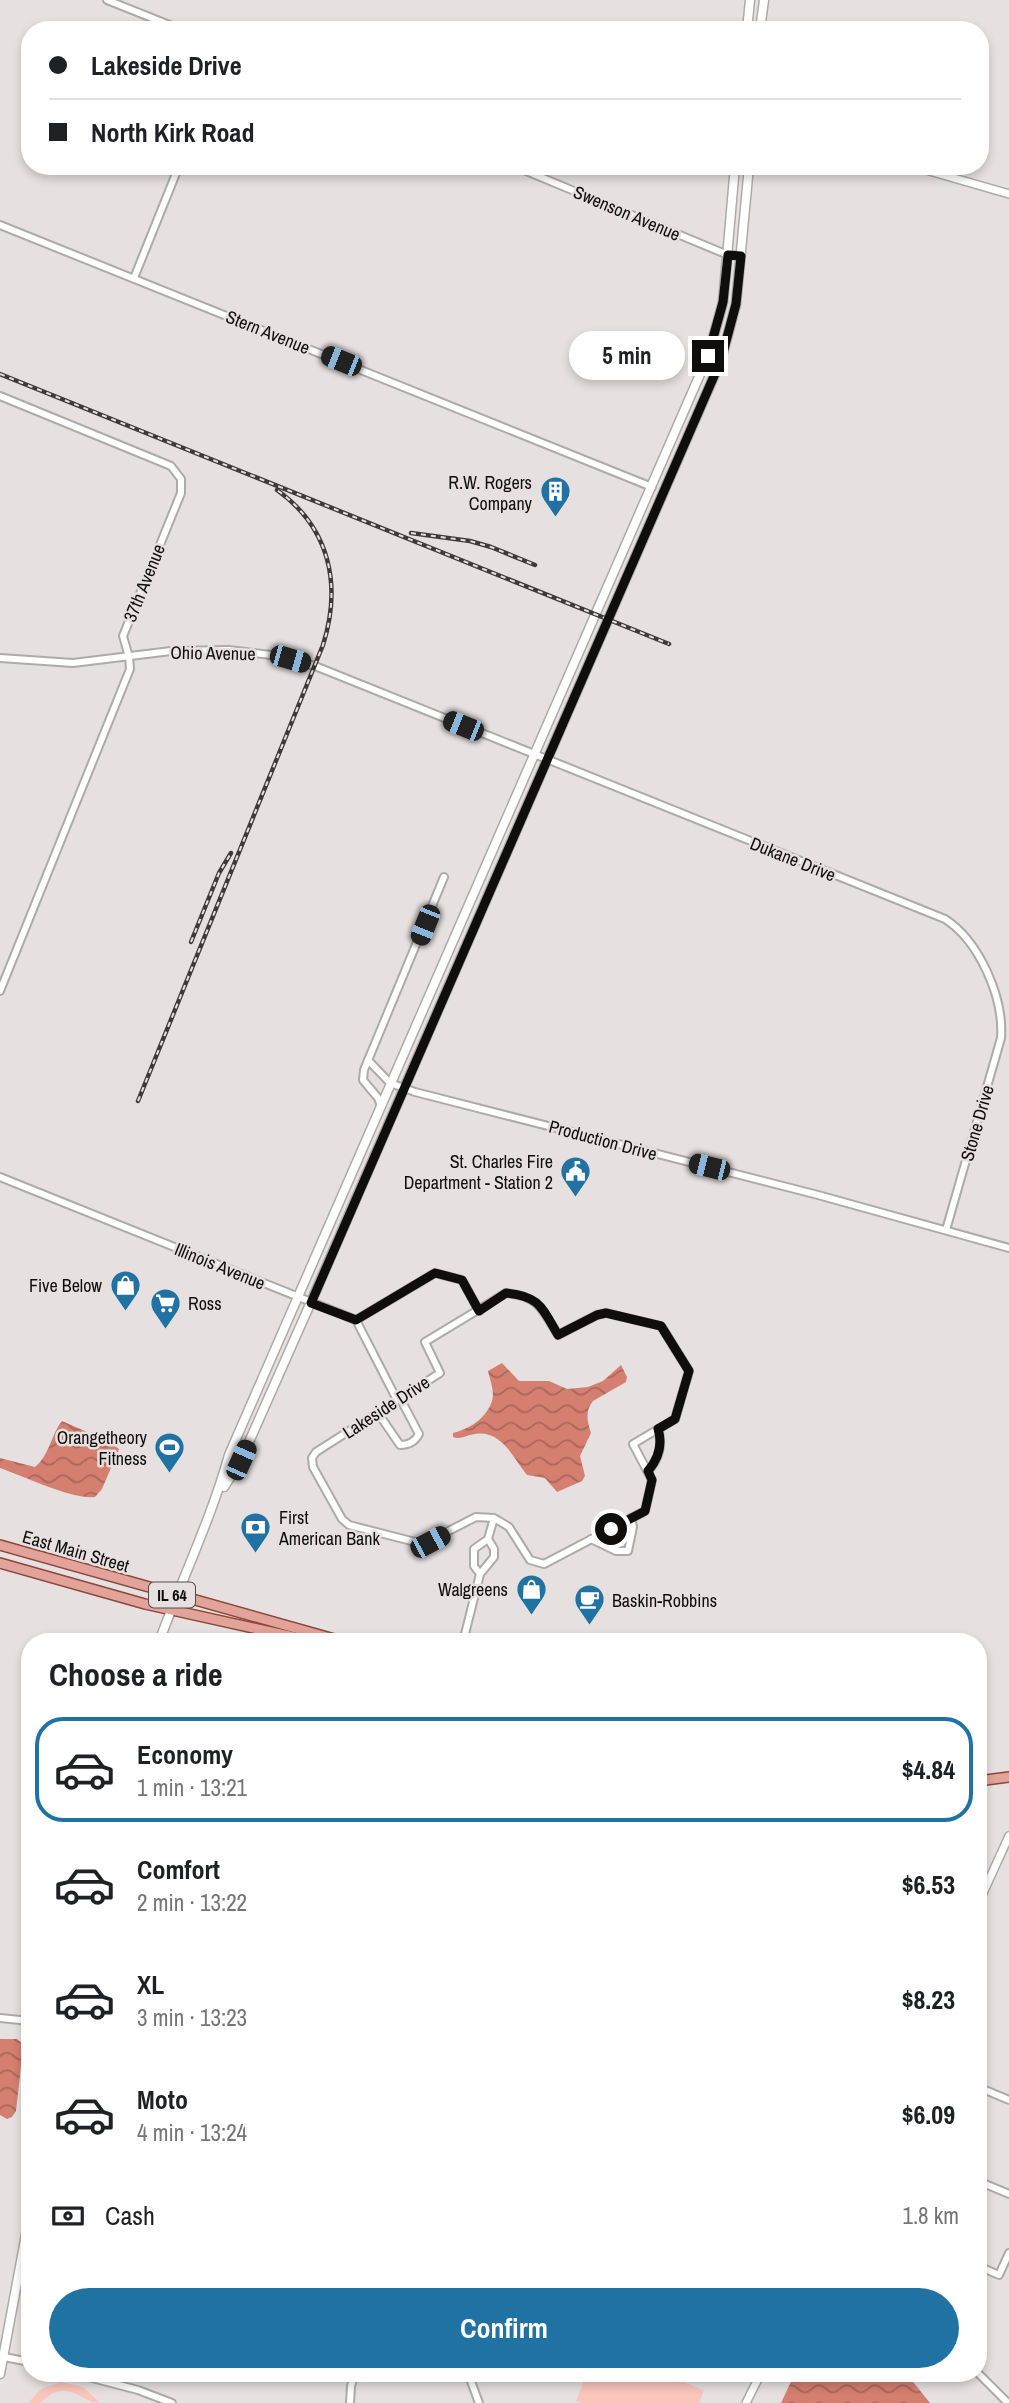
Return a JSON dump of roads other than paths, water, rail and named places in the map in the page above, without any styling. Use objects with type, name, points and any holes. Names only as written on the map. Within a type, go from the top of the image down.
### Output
[{"type":"main road","points":[[748,21],[750,0]]},
{"type":"main road","points":[[761,21],[764,0]]},
{"type":"main road","points":[[162,1633],[218,1495],[229,1455],[714,340],[723,302],[734,175]]},
{"type":"main road","points":[[218,1495],[241,1460],[311,1303],[727,344],[736,304],[748,175]]},
{"type":"main road","name":"East Main Street","points":[[0,1545],[312,1633]]},
{"type":"main road","name":"East Main Street","points":[[0,1563],[171,1610],[275,1633]]},
{"type":"main road","points":[[987,1781],[1009,1777]]},
{"type":"main road","points":[[0,2374],[21,2263]]},
{"type":"street","points":[[107,0],[160,21]]},
{"type":"street","points":[[134,278],[176,175]]},
{"type":"street","name":"Swenson Avenue","points":[[536,175],[728,255],[741,256]]},
{"type":"street","points":[[943,175],[1009,194]]},
{"type":"street","name":"Stern Avenue","points":[[0,225],[652,487]]},
{"type":"street","name":"37th Avenue","points":[[0,396],[171,466],[181,479],[181,493],[123,636],[129,657],[129,670],[0,991]]},
{"type":"street","name":"Ohio Avenue","points":[[0,658],[73,663],[206,649],[271,654],[315,666],[535,755]]},
{"type":"street","name":"Dukane Drive","points":[[535,755],[944,919],[963,933],[973,948],[996,992],[1001,1016]]},
{"type":"street","points":[[381,1106],[363,1080],[368,1060],[444,877]]},
{"type":"street","name":"Stone Drive","points":[[946,1230],[1001,1038],[1001,1016]]},
{"type":"street","name":"Production Drive","points":[[368,1060],[390,1083],[404,1089],[621,1143],[1009,1248]]},
{"type":"street","name":"Illinois Avenue","points":[[0,1177],[356,1320]]},
{"type":"street","points":[[378,1413],[400,1445],[406,1445],[419,1434],[356,1320],[435,1273],[462,1280],[479,1311]]},
{"type":"street","name":"Lakeside Drive","points":[[506,1293],[532,1298],[558,1335],[606,1313],[661,1326],[689,1371],[675,1419],[633,1444],[652,1480],[645,1511],[544,1564],[530,1560],[509,1527],[494,1518],[476,1517],[423,1544],[349,1525],[342,1519],[313,1467],[312,1458],[316,1452],[399,1399],[440,1373],[425,1342],[506,1293]]},
{"type":"street","points":[[648,1471],[661,1447],[658,1429]]},
{"type":"street","points":[[480,1574],[474,1566],[474,1549],[488,1539],[494,1518]]},
{"type":"street","points":[[591,1539],[616,1551],[628,1551],[634,1527],[631,1518]]},
{"type":"street","points":[[465,1633],[480,1574],[494,1557],[494,1549],[488,1539]]},
{"type":"street","points":[[987,1884],[1009,1836]]},
{"type":"street","points":[[0,2018],[21,2020]]},
{"type":"street","points":[[987,2091],[1009,2100]]},
{"type":"street","points":[[987,2185],[1009,2194]]},
{"type":"street","points":[[987,2270],[999,2275],[1009,2253]]},
{"type":"street","points":[[4,2357],[21,2360]]},
{"type":"street","points":[[987,2381],[1005,2400],[1009,2391]]},
{"type":"street","points":[[107,2382],[172,2403]]},
{"type":"street","points":[[350,2403],[354,2382]]},
{"type":"street","points":[[471,2382],[478,2401]]},
{"type":"street","points":[[746,2403],[756,2382]]},
{"type":"water","points":[[502,1363],[519,1381],[549,1381],[567,1389],[588,1387],[603,1381],[621,1365],[627,1377],[626,1382],[593,1401],[589,1409],[591,1433],[580,1456],[585,1476],[582,1481],[557,1492],[545,1478],[527,1475],[506,1447],[493,1436],[475,1434],[453,1437],[453,1433],[471,1426],[486,1413],[493,1397],[488,1371]]},
{"type":"water","points":[[62,1421],[110,1442],[119,1449],[102,1489],[95,1497],[74,1495],[0,1468],[0,1458],[35,1467],[44,1457]]},
{"type":"water","points":[[0,2039],[17,2039],[21,2042],[21,2066],[16,2111],[7,2119],[0,2115]]},
{"type":"water","points":[[791,2382],[913,2382],[930,2403],[781,2403]]},
{"type":"railway","points":[[0,374],[669,644]]},
{"type":"railway","points":[[138,1101],[323,645],[329,623],[331,580],[320,540],[295,505],[277,490]]},
{"type":"railway","points":[[411,533],[470,541],[535,565]]},
{"type":"railway","points":[[191,942],[219,873],[231,853]]},
{"type":"place","name":"R.W. Rogers Company","points":[[555,519]]},
{"type":"place","name":"St. Charles Fire Department - Station 2","points":[[576,1198]]},
{"type":"place","name":"Five Below","points":[[125,1312]]},
{"type":"place","name":"Ross","points":[[165,1330]]},
{"type":"place","name":"Orangetheory Fitness","points":[[170,1474]]},
{"type":"place","name":"First American Bank","points":[[256,1554]]},
{"type":"place","name":"Walgreens","points":[[531,1616]]},
{"type":"place","name":"Baskin-Robbins","points":[[589,1627]]}]
